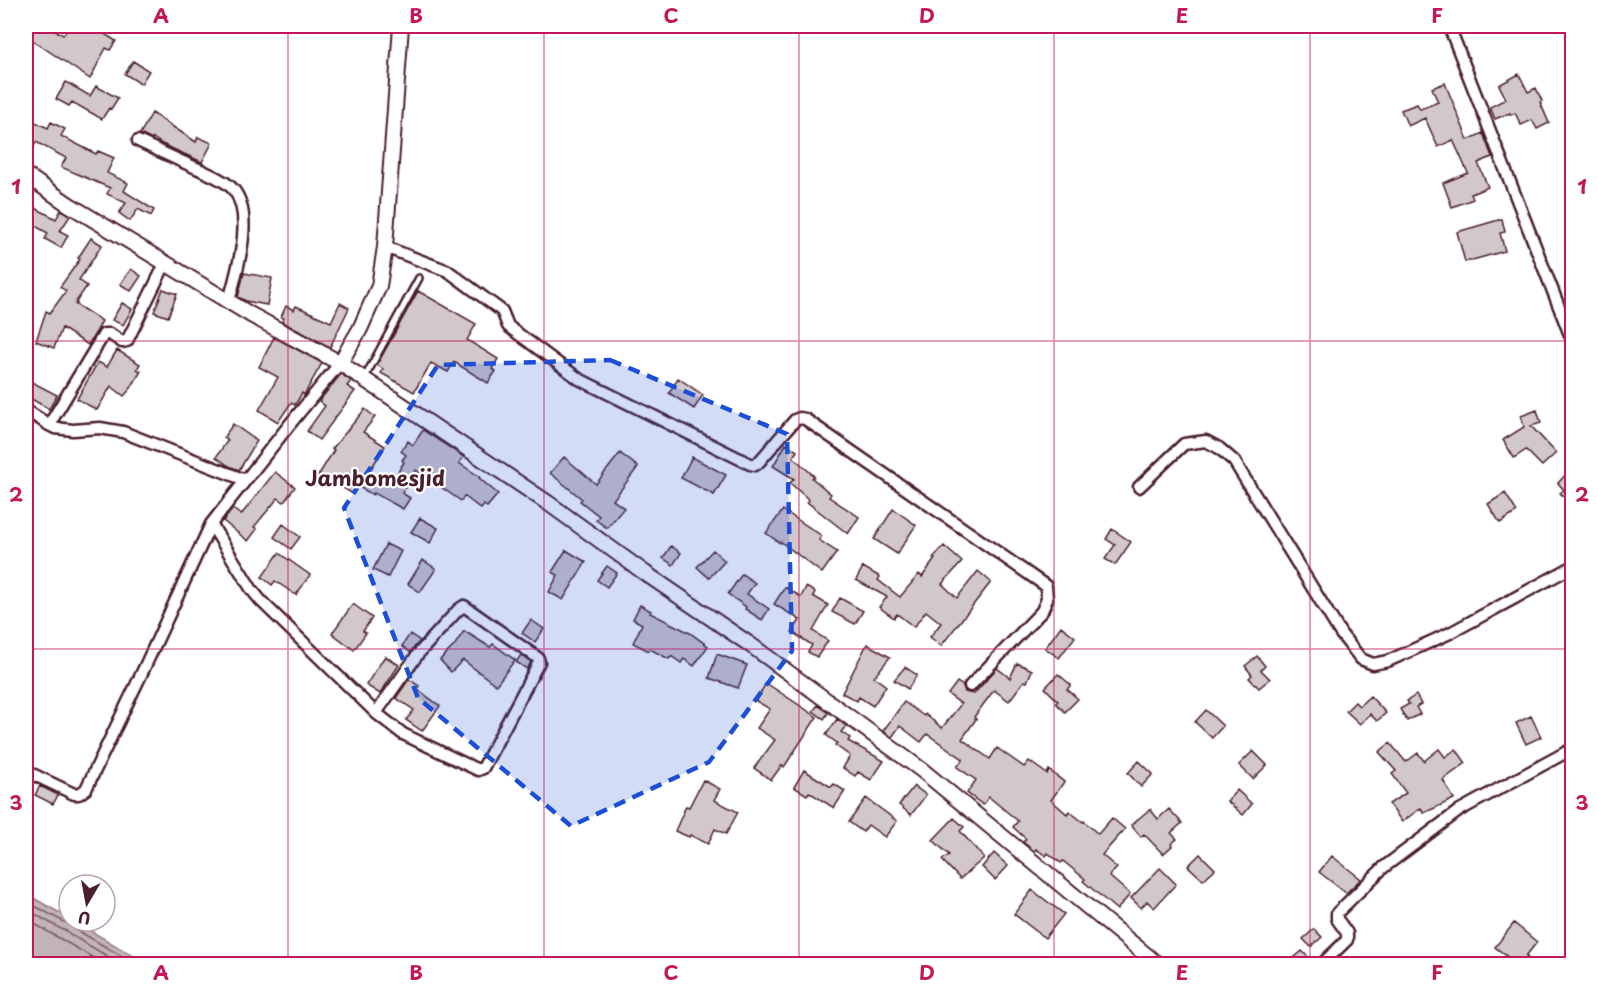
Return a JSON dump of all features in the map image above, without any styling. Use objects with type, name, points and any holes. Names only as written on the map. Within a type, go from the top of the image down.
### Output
[{"type":"street","points":[[26,771],[74,794],[79,794],[86,789],[209,528],[340,363],[360,329],[379,286],[385,247],[401,26]]},
{"type":"street","points":[[1449,26],[1572,340]]},
{"type":"street","points":[[138,141],[221,180],[234,190],[242,216],[242,251],[229,301]]},
{"type":"street","points":[[26,175],[69,204],[251,315],[340,363],[548,503],[752,646],[923,771],[1157,964]]},
{"type":"street","points":[[385,247],[448,272],[502,311],[508,326],[579,379],[750,464],[758,463],[795,420],[805,419],[1046,586],[1047,599],[1042,611],[970,686]]},
{"type":"street","points":[[49,425],[104,334],[110,334],[122,342],[127,341],[166,262]]},
{"type":"street","points":[[26,410],[49,425],[61,429],[100,428],[123,432],[245,480]]},
{"type":"street","points":[[1139,487],[1184,444],[1206,441],[1219,448],[1234,462],[1341,634],[1361,659],[1373,664],[1388,662],[1450,633],[1572,567]]},
{"type":"street","points":[[209,528],[255,596],[376,713],[403,734],[478,770],[483,768],[539,663],[538,658],[464,606],[418,654],[376,713]]},
{"type":"street","points":[[1322,964],[1347,940],[1347,933],[1337,919],[1337,913],[1384,867],[1460,810],[1572,749]]},
{"type":"lane","points":[[364,379],[419,278]]},
{"type":"highlighted area","points":[[610,360],[787,434],[792,651],[709,762],[571,826],[418,698],[344,508],[438,365]]},
{"type":"water","points":[[26,894],[57,911],[57,933],[94,933],[147,964],[26,964]]},
{"type":"building","points":[[36,26],[49,26],[63,35],[70,26],[92,26],[116,41],[110,50],[106,48],[90,79],[28,37]]},
{"type":"building","points":[[133,61],[149,71],[141,84],[125,74]]},
{"type":"building","points":[[1519,74],[1528,92],[1536,88],[1542,101],[1540,102],[1549,123],[1537,129],[1532,120],[1521,125],[1515,113],[1495,119],[1490,107],[1506,99],[1499,85]]},
{"type":"building","points":[[66,82],[90,96],[96,86],[118,98],[102,119],[72,102],[69,106],[56,99]]},
{"type":"building","points":[[1445,83],[1468,140],[1483,133],[1492,157],[1478,163],[1488,187],[1471,194],[1473,199],[1452,207],[1443,183],[1468,173],[1453,140],[1438,147],[1425,118],[1408,126],[1401,110],[1417,104],[1420,109],[1438,102],[1432,88]]},
{"type":"building","points":[[152,113],[196,142],[198,137],[212,143],[202,162],[140,134]]},
{"type":"building","points":[[29,119],[48,128],[51,122],[65,129],[61,136],[96,154],[98,151],[114,158],[107,173],[128,183],[124,191],[154,210],[151,216],[138,209],[130,221],[119,213],[126,203],[107,194],[110,188],[61,167],[66,158],[36,142],[33,149],[26,146],[26,127]]},
{"type":"building","points":[[26,203],[56,219],[61,210],[70,216],[60,231],[68,235],[61,248],[45,239],[48,233],[26,221]]},
{"type":"building","points":[[1502,219],[1505,232],[1500,233],[1505,251],[1465,262],[1457,232]]},
{"type":"building","points":[[91,238],[102,245],[79,280],[87,286],[75,304],[102,321],[88,345],[62,328],[54,348],[36,341],[46,311],[50,313],[66,291],[60,287],[80,259],[78,258]]},
{"type":"building","points":[[131,269],[141,276],[131,291],[120,284]]},
{"type":"building","points":[[244,273],[272,278],[267,305],[238,297]]},
{"type":"building","points":[[163,289],[177,294],[168,317],[154,312]]},
{"type":"building","points":[[418,291],[476,324],[467,340],[498,359],[492,369],[496,371],[488,383],[454,362],[448,372],[431,363],[414,392],[381,373],[383,369],[377,365]]},
{"type":"building","points":[[122,303],[132,309],[123,325],[112,320]]},
{"type":"building","points":[[340,303],[349,308],[330,347],[282,322],[284,318],[281,317],[286,306],[294,310],[296,306],[331,322]]},
{"type":"building","points":[[274,337],[322,363],[304,395],[302,393],[295,405],[291,403],[278,422],[259,410],[278,377],[259,367]]},
{"type":"building","points":[[117,350],[140,364],[137,369],[141,371],[131,388],[124,396],[111,386],[97,410],[77,399],[98,362],[107,367]]},
{"type":"building","points":[[341,374],[351,381],[347,386],[355,391],[319,440],[307,431],[325,406],[319,401]]},
{"type":"building","points":[[678,378],[703,395],[694,409],[669,393]]},
{"type":"building","points":[[26,379],[57,395],[49,409],[26,396]]},
{"type":"building","points":[[365,409],[375,417],[363,432],[385,446],[369,472],[391,484],[404,462],[402,460],[406,455],[401,451],[408,441],[413,445],[423,430],[464,457],[459,463],[480,477],[498,494],[487,507],[484,505],[481,509],[464,496],[461,501],[416,470],[402,493],[410,498],[403,509],[357,486],[353,494],[318,476],[334,450],[332,449]]},
{"type":"building","points":[[1537,410],[1541,423],[1531,426],[1556,453],[1542,466],[1526,450],[1514,458],[1503,440],[1524,427],[1521,416]]},
{"type":"building","points":[[233,424],[257,441],[239,470],[216,457],[228,440],[224,437]]},
{"type":"building","points":[[786,444],[797,451],[793,457],[831,494],[829,497],[859,517],[848,534],[807,502],[809,500],[790,483],[794,479],[773,466]]},
{"type":"building","points":[[620,453],[638,467],[613,500],[624,508],[607,528],[596,520],[599,516],[580,501],[582,499],[550,473],[564,457],[596,484]]},
{"type":"building","points":[[692,457],[726,475],[714,495],[681,478]]},
{"type":"building","points":[[1572,468],[1572,505],[1560,493],[1564,490],[1558,483]]},
{"type":"building","points":[[275,472],[295,487],[284,502],[278,498],[254,527],[257,529],[248,541],[223,521],[233,509],[241,515]]},
{"type":"building","points":[[1505,493],[1517,512],[1500,523],[1488,504]]},
{"type":"building","points":[[893,509],[916,525],[897,554],[874,539]]},
{"type":"building","points":[[783,510],[822,536],[819,540],[837,552],[822,573],[766,533]]},
{"type":"building","points":[[420,518],[438,528],[430,543],[411,532]]},
{"type":"building","points":[[283,524],[300,537],[291,549],[274,537]]},
{"type":"building","points":[[1112,529],[1131,542],[1115,565],[1105,559],[1115,545],[1106,539]]},
{"type":"building","points":[[386,544],[401,551],[388,577],[373,570]]},
{"type":"building","points":[[671,546],[681,553],[673,565],[663,558]]},
{"type":"building","points":[[944,546],[962,562],[942,584],[957,598],[978,571],[991,582],[941,646],[930,637],[941,623],[926,611],[914,627],[897,614],[894,618],[879,607],[887,597],[856,580],[863,567],[880,577],[878,580],[900,597],[919,574],[922,577],[935,559],[933,558]]},
{"type":"building","points":[[566,550],[586,562],[563,600],[549,592],[558,575],[552,572]]},
{"type":"building","points":[[713,550],[725,561],[709,578],[697,567]]},
{"type":"building","points":[[279,553],[310,575],[296,595],[275,581],[272,585],[262,577]]},
{"type":"building","points":[[423,560],[436,569],[420,592],[408,584]]},
{"type":"building","points":[[607,566],[617,573],[607,587],[597,580]]},
{"type":"building","points":[[742,574],[755,583],[747,594],[769,609],[762,620],[728,594]]},
{"type":"building","points":[[785,587],[801,597],[806,587],[815,592],[813,596],[828,605],[813,631],[828,641],[817,657],[808,652],[812,645],[792,632],[800,620],[774,604]]},
{"type":"building","points":[[840,598],[863,611],[855,624],[832,612]]},
{"type":"building","points":[[353,604],[372,618],[363,631],[366,633],[354,650],[332,633]]},
{"type":"building","points":[[640,605],[651,611],[650,613],[690,633],[708,646],[694,666],[684,659],[681,663],[671,656],[669,659],[633,643],[642,624],[633,619]]},
{"type":"building","points":[[531,620],[544,629],[535,642],[522,633]]},
{"type":"building","points":[[1061,626],[1075,637],[1059,658],[1045,648]]},
{"type":"building","points":[[464,631],[490,647],[493,644],[515,660],[496,685],[463,660],[451,672],[440,660],[454,646]]},
{"type":"building","points":[[410,634],[420,641],[410,652],[402,646]]},
{"type":"building","points":[[867,644],[890,657],[874,677],[886,686],[873,706],[859,697],[857,701],[842,693]]},
{"type":"building","points":[[717,654],[747,665],[738,688],[709,678]]},
{"type":"building","points":[[521,655],[531,662],[527,669],[516,662]]},
{"type":"building","points":[[385,656],[399,665],[380,694],[366,685]]},
{"type":"building","points":[[1257,656],[1265,666],[1261,670],[1270,679],[1259,688],[1249,678],[1252,675],[1245,666]]},
{"type":"building","points":[[1017,663],[1032,670],[1027,682],[1024,681],[1009,701],[994,690],[974,717],[976,719],[962,739],[990,759],[997,748],[1024,767],[1029,761],[1047,774],[1049,770],[1064,782],[1051,800],[1067,814],[1069,811],[1084,821],[1098,834],[1112,818],[1125,829],[1102,855],[1117,868],[1109,876],[1130,894],[1117,910],[1063,861],[1061,863],[1048,853],[1046,856],[1036,849],[1034,851],[1023,842],[1026,839],[1013,827],[1018,821],[989,797],[983,805],[967,793],[976,780],[957,767],[963,759],[927,734],[921,742],[900,726],[892,737],[883,731],[904,702],[924,716],[925,714],[942,728],[961,704],[948,694],[957,682],[963,686],[965,692],[974,694],[997,668],[1010,678]]},
{"type":"building","points":[[905,667],[917,675],[908,689],[894,680]]},
{"type":"building","points":[[1058,674],[1071,685],[1067,689],[1078,699],[1065,712],[1045,688]]},
{"type":"building","points":[[409,679],[419,686],[417,689],[440,706],[422,731],[406,720],[414,710],[396,698]]},
{"type":"building","points":[[766,683],[817,717],[784,767],[782,765],[771,780],[754,768],[775,740],[757,728],[770,709],[756,701]]},
{"type":"building","points":[[1416,695],[1421,704],[1416,707],[1420,714],[1407,721],[1400,709],[1409,704],[1407,701]]},
{"type":"building","points":[[1370,696],[1386,713],[1377,721],[1370,714],[1360,724],[1346,711],[1355,702],[1359,706]]},
{"type":"building","points":[[818,705],[828,713],[824,719],[813,711]]},
{"type":"building","points":[[1206,710],[1223,726],[1212,738],[1195,722]]},
{"type":"building","points":[[1531,716],[1541,737],[1526,744],[1516,723]]},
{"type":"building","points":[[837,719],[846,726],[841,732],[850,738],[848,741],[884,761],[871,780],[858,772],[855,776],[843,768],[850,756],[826,735]]},
{"type":"building","points":[[1390,743],[1406,762],[1418,753],[1424,761],[1439,749],[1445,757],[1456,749],[1466,763],[1443,780],[1454,799],[1424,813],[1421,808],[1402,822],[1389,804],[1406,793],[1392,774],[1396,771],[1379,752]]},
{"type":"building","points":[[1253,751],[1267,765],[1253,779],[1239,765]]},
{"type":"building","points":[[1139,761],[1153,774],[1141,787],[1128,773]]},
{"type":"building","points":[[804,770],[831,787],[834,784],[845,791],[834,808],[809,792],[807,795],[794,787]]},
{"type":"building","points":[[703,780],[720,789],[714,800],[738,812],[726,834],[715,829],[708,844],[675,831],[686,806],[689,807]]},
{"type":"building","points":[[40,786],[58,795],[53,804],[35,795]]},
{"type":"building","points":[[914,786],[926,795],[911,815],[899,805]]},
{"type":"building","points":[[1237,790],[1252,804],[1243,815],[1227,801]]},
{"type":"building","points":[[866,798],[897,821],[885,837],[868,825],[863,832],[849,822]]},
{"type":"building","points":[[1150,809],[1158,819],[1169,809],[1182,823],[1171,833],[1177,839],[1163,854],[1144,834],[1141,837],[1131,825]]},
{"type":"building","points":[[954,818],[964,827],[960,831],[984,858],[960,879],[942,860],[949,855],[933,840]]},
{"type":"building","points":[[994,853],[1008,866],[995,880],[982,867]]},
{"type":"building","points":[[1200,854],[1215,869],[1203,880],[1188,866]]},
{"type":"building","points":[[1332,856],[1361,879],[1346,893],[1319,872]]},
{"type":"building","points":[[1160,868],[1176,884],[1154,908],[1147,901],[1141,908],[1131,898]]},
{"type":"building","points":[[1032,890],[1064,914],[1045,938],[1014,914]]},
{"type":"building","points":[[1514,923],[1537,942],[1526,956],[1533,964],[1517,964],[1495,947]]},
{"type":"building","points":[[1314,929],[1322,937],[1311,947],[1303,939]]},
{"type":"building","points":[[1302,951],[1315,964],[1287,964]]},
{"type":"district","name":"Jambomesjid","points":[[375,479]]}]
